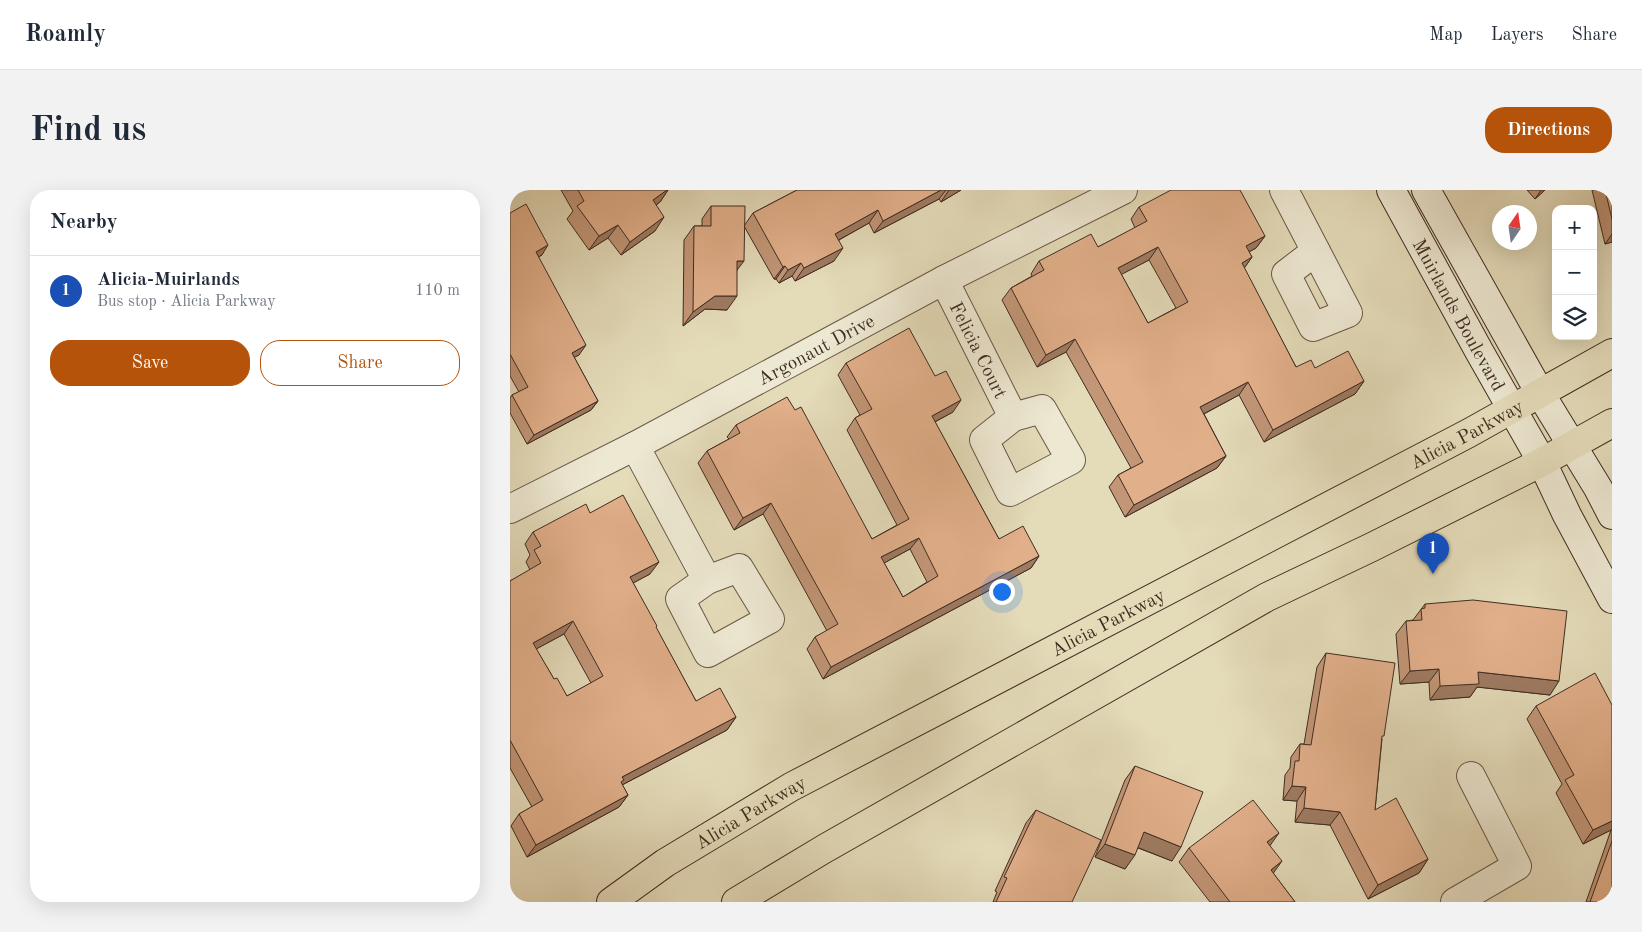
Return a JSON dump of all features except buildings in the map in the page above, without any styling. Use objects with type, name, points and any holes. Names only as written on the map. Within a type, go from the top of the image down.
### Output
[{"type":"main road","name":"Alicia Parkway","points":[[612,902],[665,864],[791,787],[1512,410],[1612,353]]},
{"type":"main road","points":[[736,902],[824,849],[1267,597],[1542,462],[1612,423]]},
{"type":"street","name":"Argonaut Drive","points":[[510,509],[635,446],[944,280],[1123,190]]},
{"type":"street","points":[[1284,190],[1316,251]]},
{"type":"street","name":"Muirlands Boulevard","points":[[1391,190],[1542,462],[1612,599]]},
{"type":"street","name":"Muirlands Boulevard","points":[[1426,190],[1540,393],[1598,488],[1612,515]]},
{"type":"street","name":"Felicia Court","points":[[944,280],[1013,417]]},
{"type":"street","points":[[635,446],[707,580]]},
{"type":"street","points":[[1455,902],[1516,866],[1472,776]]},
{"type":"place","name":"Alicia-Muirlands","points":[[1433,574]]}]
